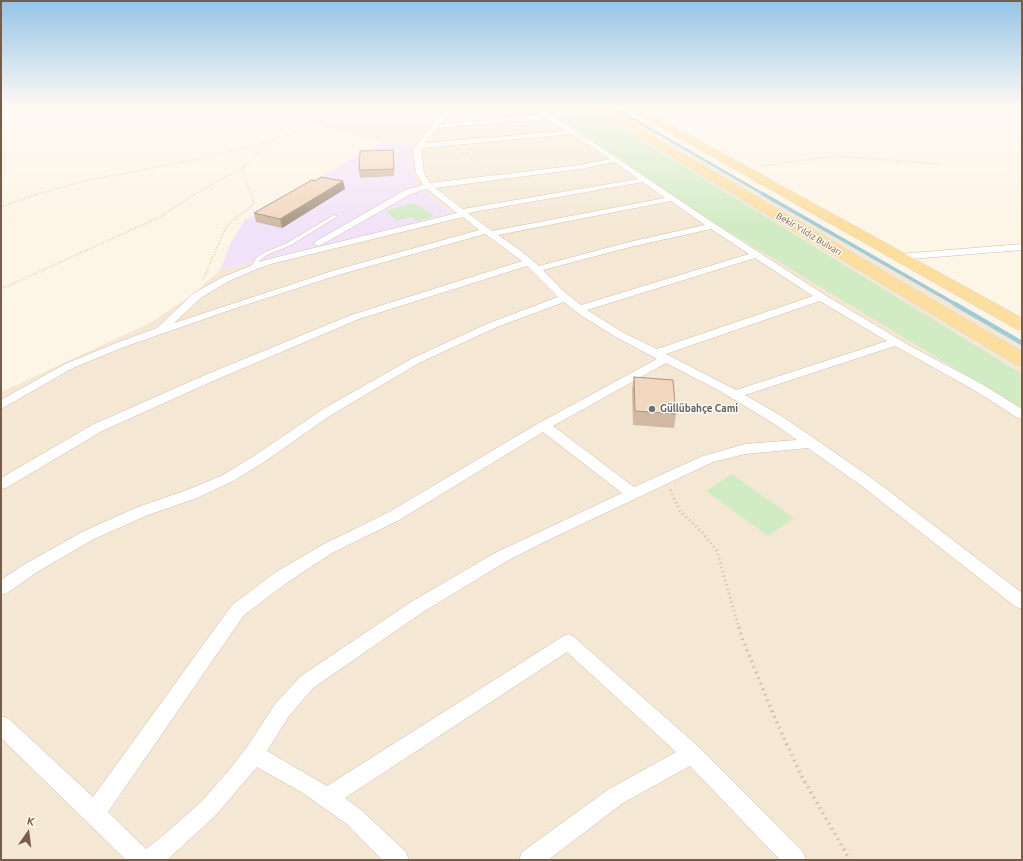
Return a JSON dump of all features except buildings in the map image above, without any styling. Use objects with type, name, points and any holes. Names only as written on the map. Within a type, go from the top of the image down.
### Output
[{"type":"main road","name":"Bekir Yıldız Bulvarı","points":[[664,148],[1022,360]]},
{"type":"main road","points":[[704,148],[1022,325]]},
{"type":"street","points":[[418,148],[420,173],[428,186],[533,265],[579,309],[620,335],[662,355],[735,394],[812,443],[868,483],[1022,602]]},
{"type":"street","points":[[598,148],[671,199],[821,297],[896,342],[978,387],[1022,415]]},
{"type":"street","points":[[318,243],[408,192],[428,186],[580,167],[616,160]]},
{"type":"street","points":[[160,331],[198,295],[226,279],[268,262],[463,213],[644,180]]},
{"type":"street","points":[[1,405],[69,366],[103,352],[160,331],[335,273],[488,232],[671,199]]},
{"type":"street","points":[[1,484],[97,428],[208,378],[355,316],[533,265],[712,226]]},
{"type":"street","points":[[900,257],[1022,247]]},
{"type":"street","points":[[579,309],[756,255]]},
{"type":"street","points":[[94,813],[238,610],[282,576],[332,546],[394,516],[662,355],[821,297]]},
{"type":"street","points":[[1,588],[31,568],[89,535],[143,511],[192,494],[228,478],[327,412],[417,360],[493,325],[566,298]]},
{"type":"street","points":[[735,394],[896,342]]},
{"type":"street","points":[[544,426],[633,494]]},
{"type":"street","points":[[150,860],[174,841],[208,809],[254,754],[282,710],[307,682],[416,607],[501,557],[708,459],[732,451],[812,443]]},
{"type":"street","points":[[327,798],[568,642],[692,754],[795,860]]},
{"type":"street","points":[[1,726],[94,813],[141,860]]},
{"type":"street","points":[[254,754],[281,769],[354,817],[398,860]]},
{"type":"street","points":[[530,860],[616,796],[692,754]]},
{"type":"lane","points":[[254,267],[255,262],[265,254],[289,244],[336,216]]},
{"type":"path","points":[[1,206],[43,192],[84,181],[209,157],[244,148]]},
{"type":"path","points":[[1,289],[153,220],[202,189],[244,167],[264,148]]},
{"type":"path","points":[[459,153],[467,154],[474,161]]},
{"type":"path","points":[[756,166],[836,156],[939,164]]},
{"type":"path","points":[[198,295],[224,229],[232,220],[254,204],[243,172],[244,167]]},
{"type":"path","points":[[668,478],[671,495],[675,503],[717,551],[742,638],[777,723],[802,777],[850,860]]},
{"type":"shaded area","points":[[371,148],[414,148],[416,184],[453,214],[220,270],[231,243],[245,220]]},
{"type":"shaded area","points":[[414,148],[686,148],[1022,343],[1022,860],[1,860],[1,392],[150,323],[191,296],[220,270],[453,214],[416,184]]},
{"type":"green space","points":[[605,148],[654,148],[1022,374],[1022,409],[700,214]]},
{"type":"green space","points":[[415,203],[435,216],[417,221],[411,217],[398,221],[385,211]]},
{"type":"green space","points":[[732,474],[794,518],[768,536],[706,491]]},
{"type":"waterway","points":[[684,148],[765,195]]},
{"type":"waterway","points":[[763,194],[957,305]]},
{"type":"waterway","points":[[955,304],[1022,343]]},
{"type":"place","name":"Güllübahçe Cami","points":[[652,409]]}]
